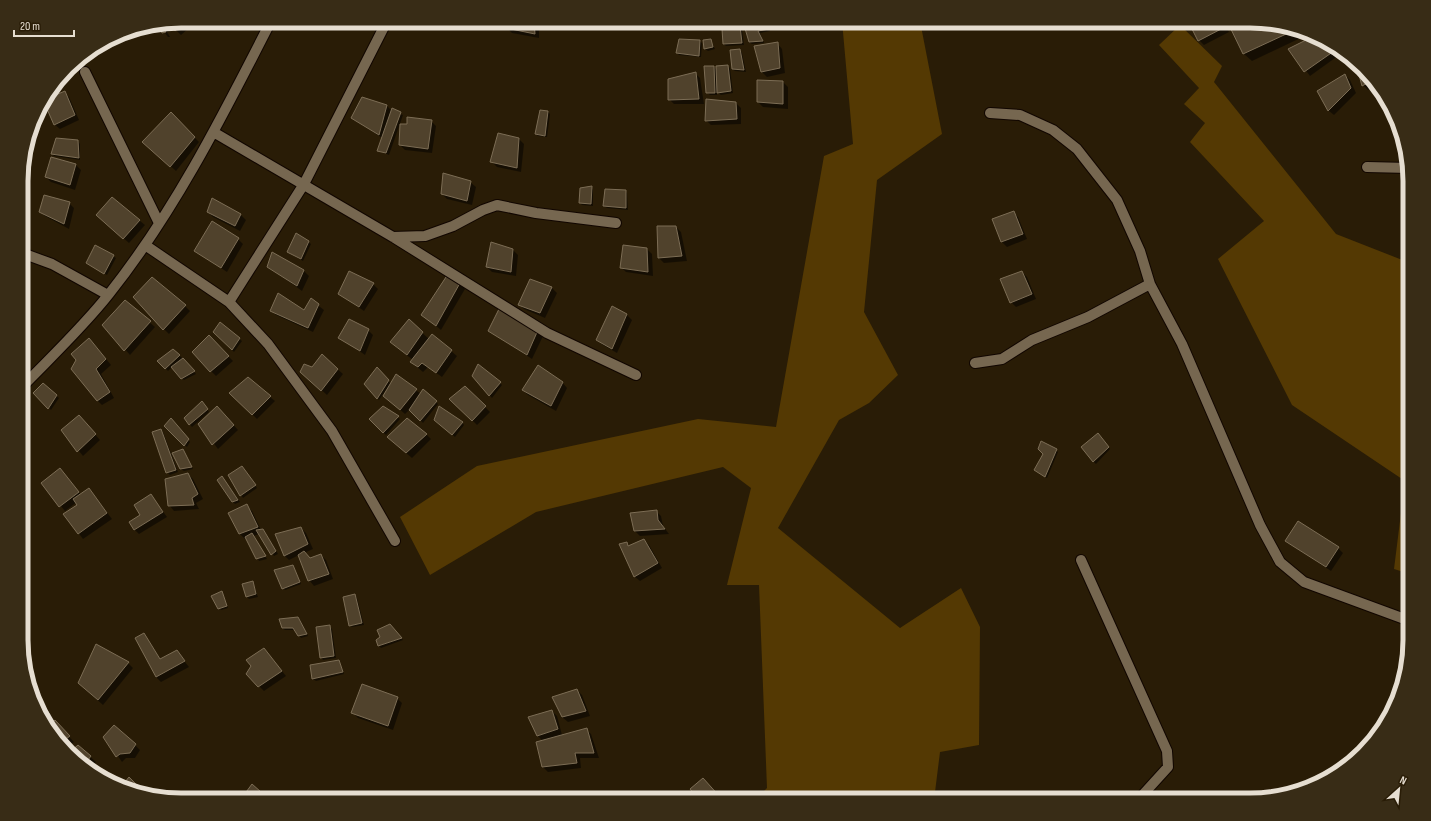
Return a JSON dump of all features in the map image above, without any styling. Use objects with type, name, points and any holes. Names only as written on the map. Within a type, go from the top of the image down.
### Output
[{"type":"street","points":[[28,381],[108,295],[145,245],[215,133],[268,28]]},
{"type":"street","points":[[229,302],[304,184],[384,28]]},
{"type":"street","points":[[85,72],[159,223]]},
{"type":"street","points":[[990,113],[1020,115],[1053,130],[1077,149],[1117,200],[1140,251],[1150,284],[1182,344],[1260,526],[1280,562],[1304,582],[1403,618]]},
{"type":"street","points":[[215,133],[393,237],[547,333],[636,375]]},
{"type":"street","points":[[1367,166],[1403,168]]},
{"type":"street","points":[[393,237],[425,236],[454,226],[483,210],[497,205],[536,213],[616,224]]},
{"type":"street","points":[[145,245],[229,302],[268,344],[332,431],[395,541]]},
{"type":"street","points":[[28,255],[52,264],[108,295]]},
{"type":"street","points":[[975,363],[1002,359],[1032,340],[1088,317],[1150,284]]},
{"type":"street","points":[[1081,560],[1167,751],[1168,767],[1144,793]]},
{"type":"shaded area","points":[[843,28],[921,28],[942,134],[877,180],[864,312],[898,375],[869,403],[839,420],[778,528],[900,628],[961,588],[980,627],[979,745],[940,752],[935,793],[762,793],[767,788],[759,585],[727,585],[751,488],[723,467],[536,512],[430,575],[400,517],[477,466],[698,419],[776,427],[824,156],[853,144]]},
{"type":"shaded area","points":[[1177,28],[1183,28],[1222,66],[1214,82],[1336,234],[1403,260],[1403,480],[1292,405],[1218,259],[1264,221],[1190,142],[1205,123],[1184,104],[1199,88],[1159,45]]},
{"type":"shaded area","points":[[1403,497],[1403,572],[1394,569]]},
{"type":"building","points":[[506,28],[535,28],[535,34]]},
{"type":"building","points":[[740,28],[742,43],[723,44],[722,29]]},
{"type":"building","points":[[745,28],[769,28],[758,31],[763,41],[749,42]]},
{"type":"building","points":[[1192,28],[1223,28],[1198,41]]},
{"type":"building","points":[[1230,28],[1260,28],[1289,33],[1243,54]]},
{"type":"building","points":[[160,29],[164,29],[166,32],[162,33]]},
{"type":"building","points":[[679,39],[700,40],[699,56],[676,53]]},
{"type":"building","points":[[711,39],[713,47],[704,49],[703,40]]},
{"type":"building","points":[[1307,39],[1332,52],[1304,72],[1288,49]]},
{"type":"building","points":[[778,42],[780,68],[761,72],[754,46]]},
{"type":"building","points":[[740,49],[744,70],[732,69],[730,50]]},
{"type":"building","points":[[728,65],[731,91],[717,93],[716,66]]},
{"type":"building","points":[[704,66],[714,66],[715,93],[706,93]]},
{"type":"building","points":[[696,72],[699,99],[668,100],[668,79]]},
{"type":"building","points":[[1345,74],[1351,88],[1328,111],[1317,91]]},
{"type":"building","points":[[1360,75],[1367,83],[1362,86]]},
{"type":"building","points":[[757,80],[783,81],[783,104],[757,102]]},
{"type":"building","points":[[65,91],[75,115],[54,125],[46,108],[54,95]]},
{"type":"building","points":[[362,97],[387,105],[379,135],[351,118]]},
{"type":"building","points":[[706,99],[736,102],[737,119],[705,121]]},
{"type":"building","points":[[392,108],[401,112],[386,153],[377,151]]},
{"type":"building","points":[[540,110],[548,111],[545,136],[535,134]]},
{"type":"building","points":[[171,112],[195,137],[170,167],[142,142]]},
{"type":"building","points":[[407,117],[432,120],[428,149],[399,145],[400,124],[407,124]]},
{"type":"building","points":[[498,133],[519,138],[517,168],[490,162]]},
{"type":"building","points":[[56,138],[78,140],[79,158],[51,154]]},
{"type":"building","points":[[51,157],[76,164],[70,185],[45,177]]},
{"type":"building","points":[[443,173],[471,181],[467,201],[441,194]]},
{"type":"building","points":[[592,186],[591,204],[579,203],[580,188]]},
{"type":"building","points":[[605,189],[626,190],[626,208],[603,206]]},
{"type":"building","points":[[44,195],[70,202],[64,224],[39,212]]},
{"type":"building","points":[[112,197],[140,220],[123,239],[96,215]]},
{"type":"building","points":[[212,198],[241,214],[235,226],[207,212]]},
{"type":"building","points":[[1014,211],[1023,234],[1001,242],[992,219]]},
{"type":"building","points":[[212,221],[239,238],[221,268],[194,251]]},
{"type":"building","points":[[657,226],[676,226],[682,256],[658,258]]},
{"type":"building","points":[[296,233],[309,241],[301,259],[287,252]]},
{"type":"building","points":[[491,242],[513,249],[511,272],[486,267]]},
{"type":"building","points":[[95,245],[114,255],[104,274],[86,263]]},
{"type":"building","points":[[623,245],[647,248],[648,272],[620,268]]},
{"type":"building","points":[[272,252],[304,270],[297,286],[267,267]]},
{"type":"building","points":[[349,271],[374,283],[359,307],[338,294]]},
{"type":"building","points":[[1022,271],[1032,294],[1010,303],[1000,279]]},
{"type":"building","points":[[448,274],[460,283],[436,326],[421,315]]},
{"type":"building","points":[[152,277],[186,305],[163,330],[133,297]]},
{"type":"building","points":[[530,279],[552,287],[540,313],[518,305]]},
{"type":"building","points":[[278,293],[304,310],[311,298],[319,304],[308,328],[270,311]]},
{"type":"building","points":[[125,300],[151,321],[124,351],[102,325]]},
{"type":"building","points":[[612,306],[627,314],[612,349],[596,340]]},
{"type":"building","points":[[500,307],[538,330],[527,355],[488,331]]},
{"type":"building","points":[[349,319],[369,329],[360,351],[338,338]]},
{"type":"building","points":[[409,319],[423,332],[407,355],[390,342]]},
{"type":"building","points":[[220,322],[240,338],[232,350],[213,332]]},
{"type":"building","points":[[432,334],[452,350],[436,373],[422,363],[418,367],[410,362]]},
{"type":"building","points":[[209,335],[229,356],[210,372],[192,352]]},
{"type":"building","points":[[89,338],[106,359],[96,369],[110,392],[97,401],[71,369],[76,360],[71,354]]},
{"type":"building","points":[[173,349],[180,355],[165,369],[157,361]]},
{"type":"building","points":[[322,354],[338,369],[321,391],[300,372],[304,364],[312,367]]},
{"type":"building","points":[[183,358],[195,371],[181,379],[171,367]]},
{"type":"building","points":[[478,364],[501,382],[489,396],[472,376]]},
{"type":"building","points":[[538,365],[563,382],[551,406],[522,390]]},
{"type":"building","points":[[377,367],[389,380],[377,399],[364,384]]},
{"type":"building","points":[[396,374],[417,389],[400,410],[383,396]]},
{"type":"building","points":[[248,377],[271,396],[252,415],[229,393]]},
{"type":"building","points":[[43,383],[57,395],[48,409],[33,393]]},
{"type":"building","points":[[465,386],[486,406],[472,421],[449,399]]},
{"type":"building","points":[[423,389],[437,401],[420,421],[409,410]]},
{"type":"building","points":[[202,401],[208,409],[189,425],[184,418]]},
{"type":"building","points":[[217,406],[234,425],[212,445],[198,424]]},
{"type":"building","points":[[383,406],[399,416],[383,433],[369,419]]},
{"type":"building","points":[[439,406],[463,422],[452,435],[434,420]]},
{"type":"building","points":[[79,415],[96,434],[77,452],[61,430]]},
{"type":"building","points":[[171,418],[189,439],[184,446],[164,426]]},
{"type":"building","points":[[407,418],[427,434],[406,453],[387,437]]},
{"type":"building","points":[[161,429],[176,470],[166,473],[152,432]]},
{"type":"building","points":[[1098,433],[1109,447],[1093,462],[1081,447]]},
{"type":"building","points":[[1041,441],[1057,449],[1045,477],[1034,470],[1043,454],[1038,449]]},
{"type":"building","points":[[183,449],[192,467],[180,469],[172,453]]},
{"type":"building","points":[[242,466],[256,485],[240,496],[228,475]]},
{"type":"building","points":[[60,468],[79,492],[59,507],[41,483]]},
{"type":"building","points":[[188,473],[198,494],[192,498],[194,505],[168,506],[165,479]]},
{"type":"building","points":[[222,476],[238,500],[232,502],[217,480]]},
{"type":"building","points":[[89,488],[107,513],[78,534],[63,514],[77,505],[73,499]]},
{"type":"building","points":[[151,494],[163,512],[134,530],[129,522],[140,515],[134,505]]},
{"type":"building","points":[[247,504],[258,527],[239,534],[228,513]]},
{"type":"building","points":[[657,510],[658,520],[665,529],[634,531],[630,513]]},
{"type":"building","points":[[1298,521],[1339,547],[1326,567],[1285,541]]},
{"type":"building","points":[[301,527],[308,544],[284,556],[275,534]]},
{"type":"building","points":[[263,529],[276,551],[271,555],[256,530]]},
{"type":"building","points":[[252,533],[266,556],[256,559],[245,537]]},
{"type":"building","points":[[644,539],[658,563],[634,577],[619,544],[627,542],[628,546]]},
{"type":"building","points":[[304,551],[310,558],[321,554],[329,574],[308,581],[298,555]]},
{"type":"building","points":[[293,565],[300,582],[282,589],[274,570]]},
{"type":"building","points":[[253,581],[256,594],[246,597],[242,584]]},
{"type":"building","points":[[222,591],[227,606],[218,609],[211,596]]},
{"type":"building","points":[[355,594],[362,623],[349,626],[343,597]]},
{"type":"building","points":[[298,617],[307,634],[298,636],[293,628],[282,628],[279,619]]},
{"type":"building","points":[[390,624],[402,638],[378,646],[376,640],[380,637],[377,630]]},
{"type":"building","points":[[330,625],[334,656],[320,658],[316,627]]},
{"type":"building","points":[[144,633],[160,659],[177,650],[185,661],[156,677],[135,638]]},
{"type":"building","points":[[96,644],[129,662],[98,700],[78,683]]},
{"type":"building","points":[[264,648],[282,671],[258,687],[246,674],[251,666],[246,660]]},
{"type":"building","points":[[339,660],[343,672],[312,679],[310,665]]},
{"type":"building","points":[[362,684],[398,697],[388,726],[351,713]]},
{"type":"building","points":[[577,689],[586,711],[562,717],[552,697]]},
{"type":"building","points":[[39,697],[50,715],[48,717]]},
{"type":"building","points":[[552,710],[558,729],[537,736],[528,717]]},
{"type":"building","points":[[55,720],[70,736],[65,740],[52,722]]},
{"type":"building","points":[[114,725],[136,744],[130,753],[120,754],[116,757],[103,737]]},
{"type":"building","points":[[587,728],[594,753],[575,753],[577,763],[542,767],[536,742]]},
{"type":"building","points":[[78,745],[91,756],[88,761],[74,749]]},
{"type":"building","points":[[129,777],[140,788],[132,785],[125,782]]},
{"type":"building","points":[[703,778],[716,793],[693,793],[690,789]]},
{"type":"building","points":[[252,784],[262,793],[245,793]]}]
